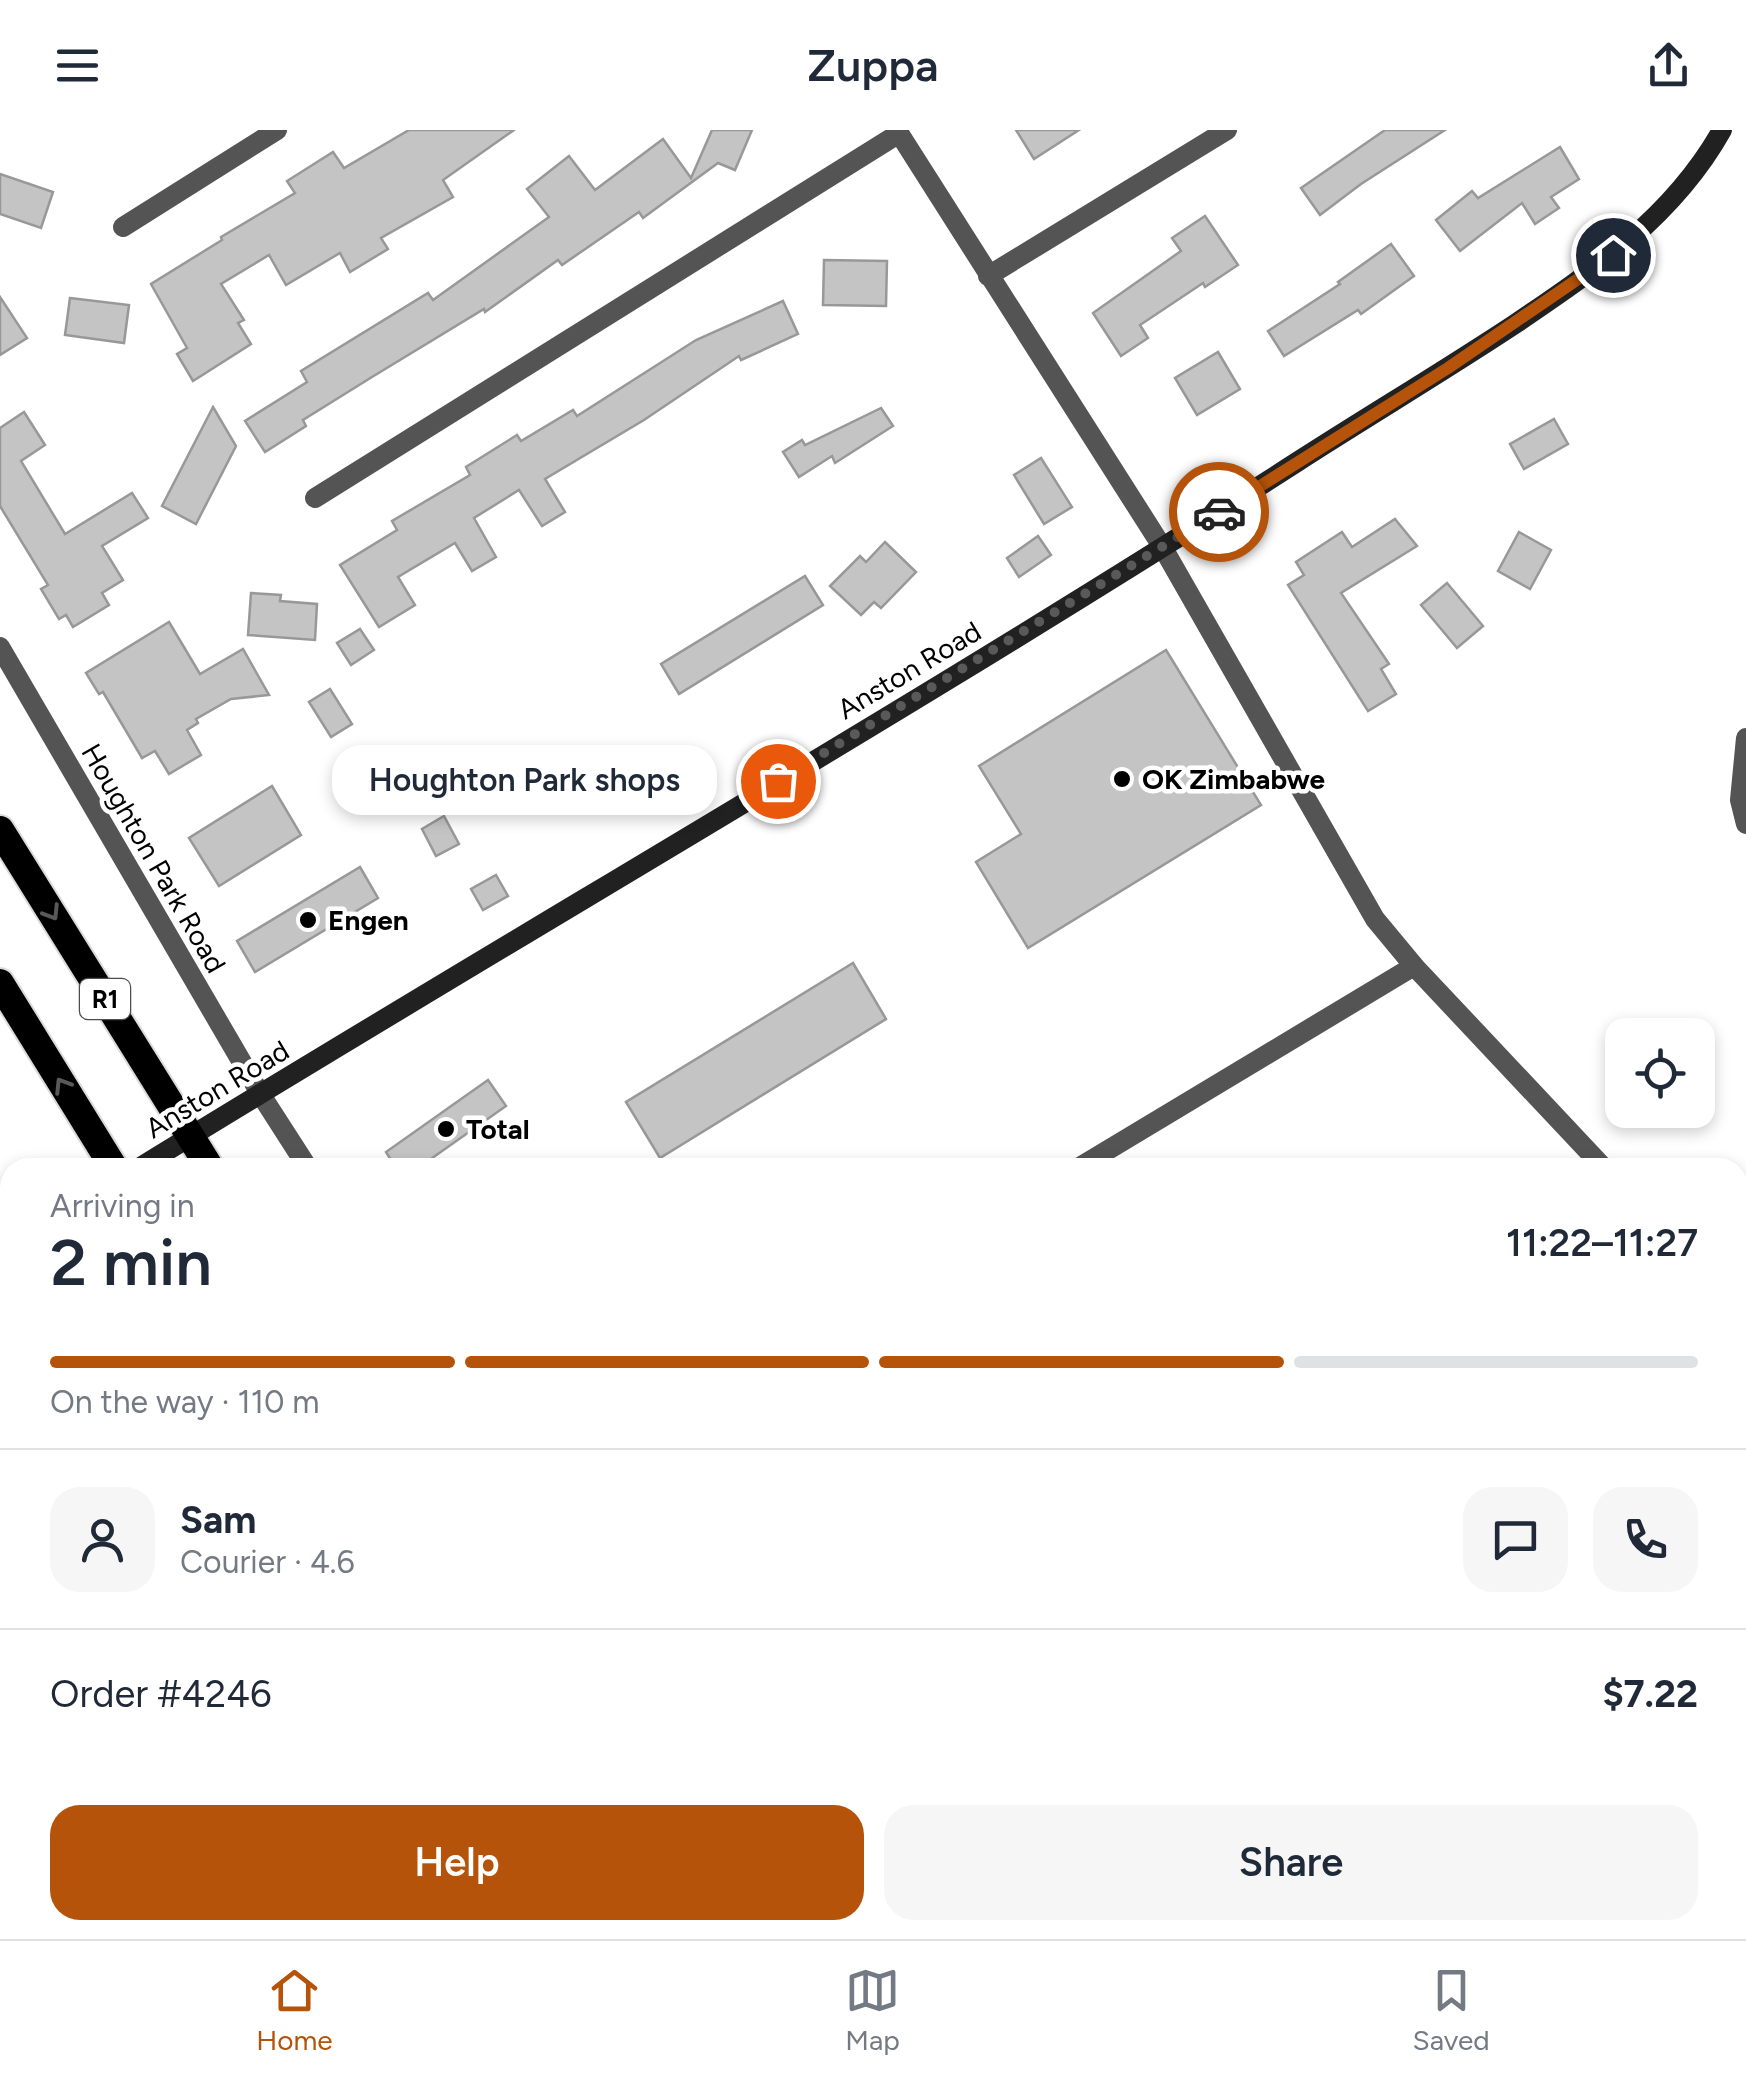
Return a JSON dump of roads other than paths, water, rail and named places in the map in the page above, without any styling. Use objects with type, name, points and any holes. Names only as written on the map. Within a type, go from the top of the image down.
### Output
[{"type":"highway","name":"R1","points":[[0,830],[204,1158]]},
{"type":"highway","points":[[0,984],[108,1158]]},
{"type":"main road","name":"Anston Road","points":[[155,1158],[1163,548],[1448,368],[1591,273],[1636,236],[1679,191],[1722,130]]},
{"type":"street","points":[[123,227],[276,130]]},
{"type":"street","points":[[988,276],[1227,130]]},
{"type":"street","points":[[316,498],[898,132],[1163,548],[1376,919],[1414,966],[1595,1158]]},
{"type":"street","name":"Houghton Park Road","points":[[0,647],[302,1158]]},
{"type":"street","points":[[1746,738],[1740,800],[1746,824]]},
{"type":"street","points":[[1095,1158],[1414,966]]},
{"type":"place","name":"OK Zimbabwe","points":[[1122,779]]},
{"type":"place","name":"Houghton Park shops","points":[[778,781]]},
{"type":"place","name":"Engen","points":[[308,920]]},
{"type":"place","name":"Total","points":[[446,1129]]}]
